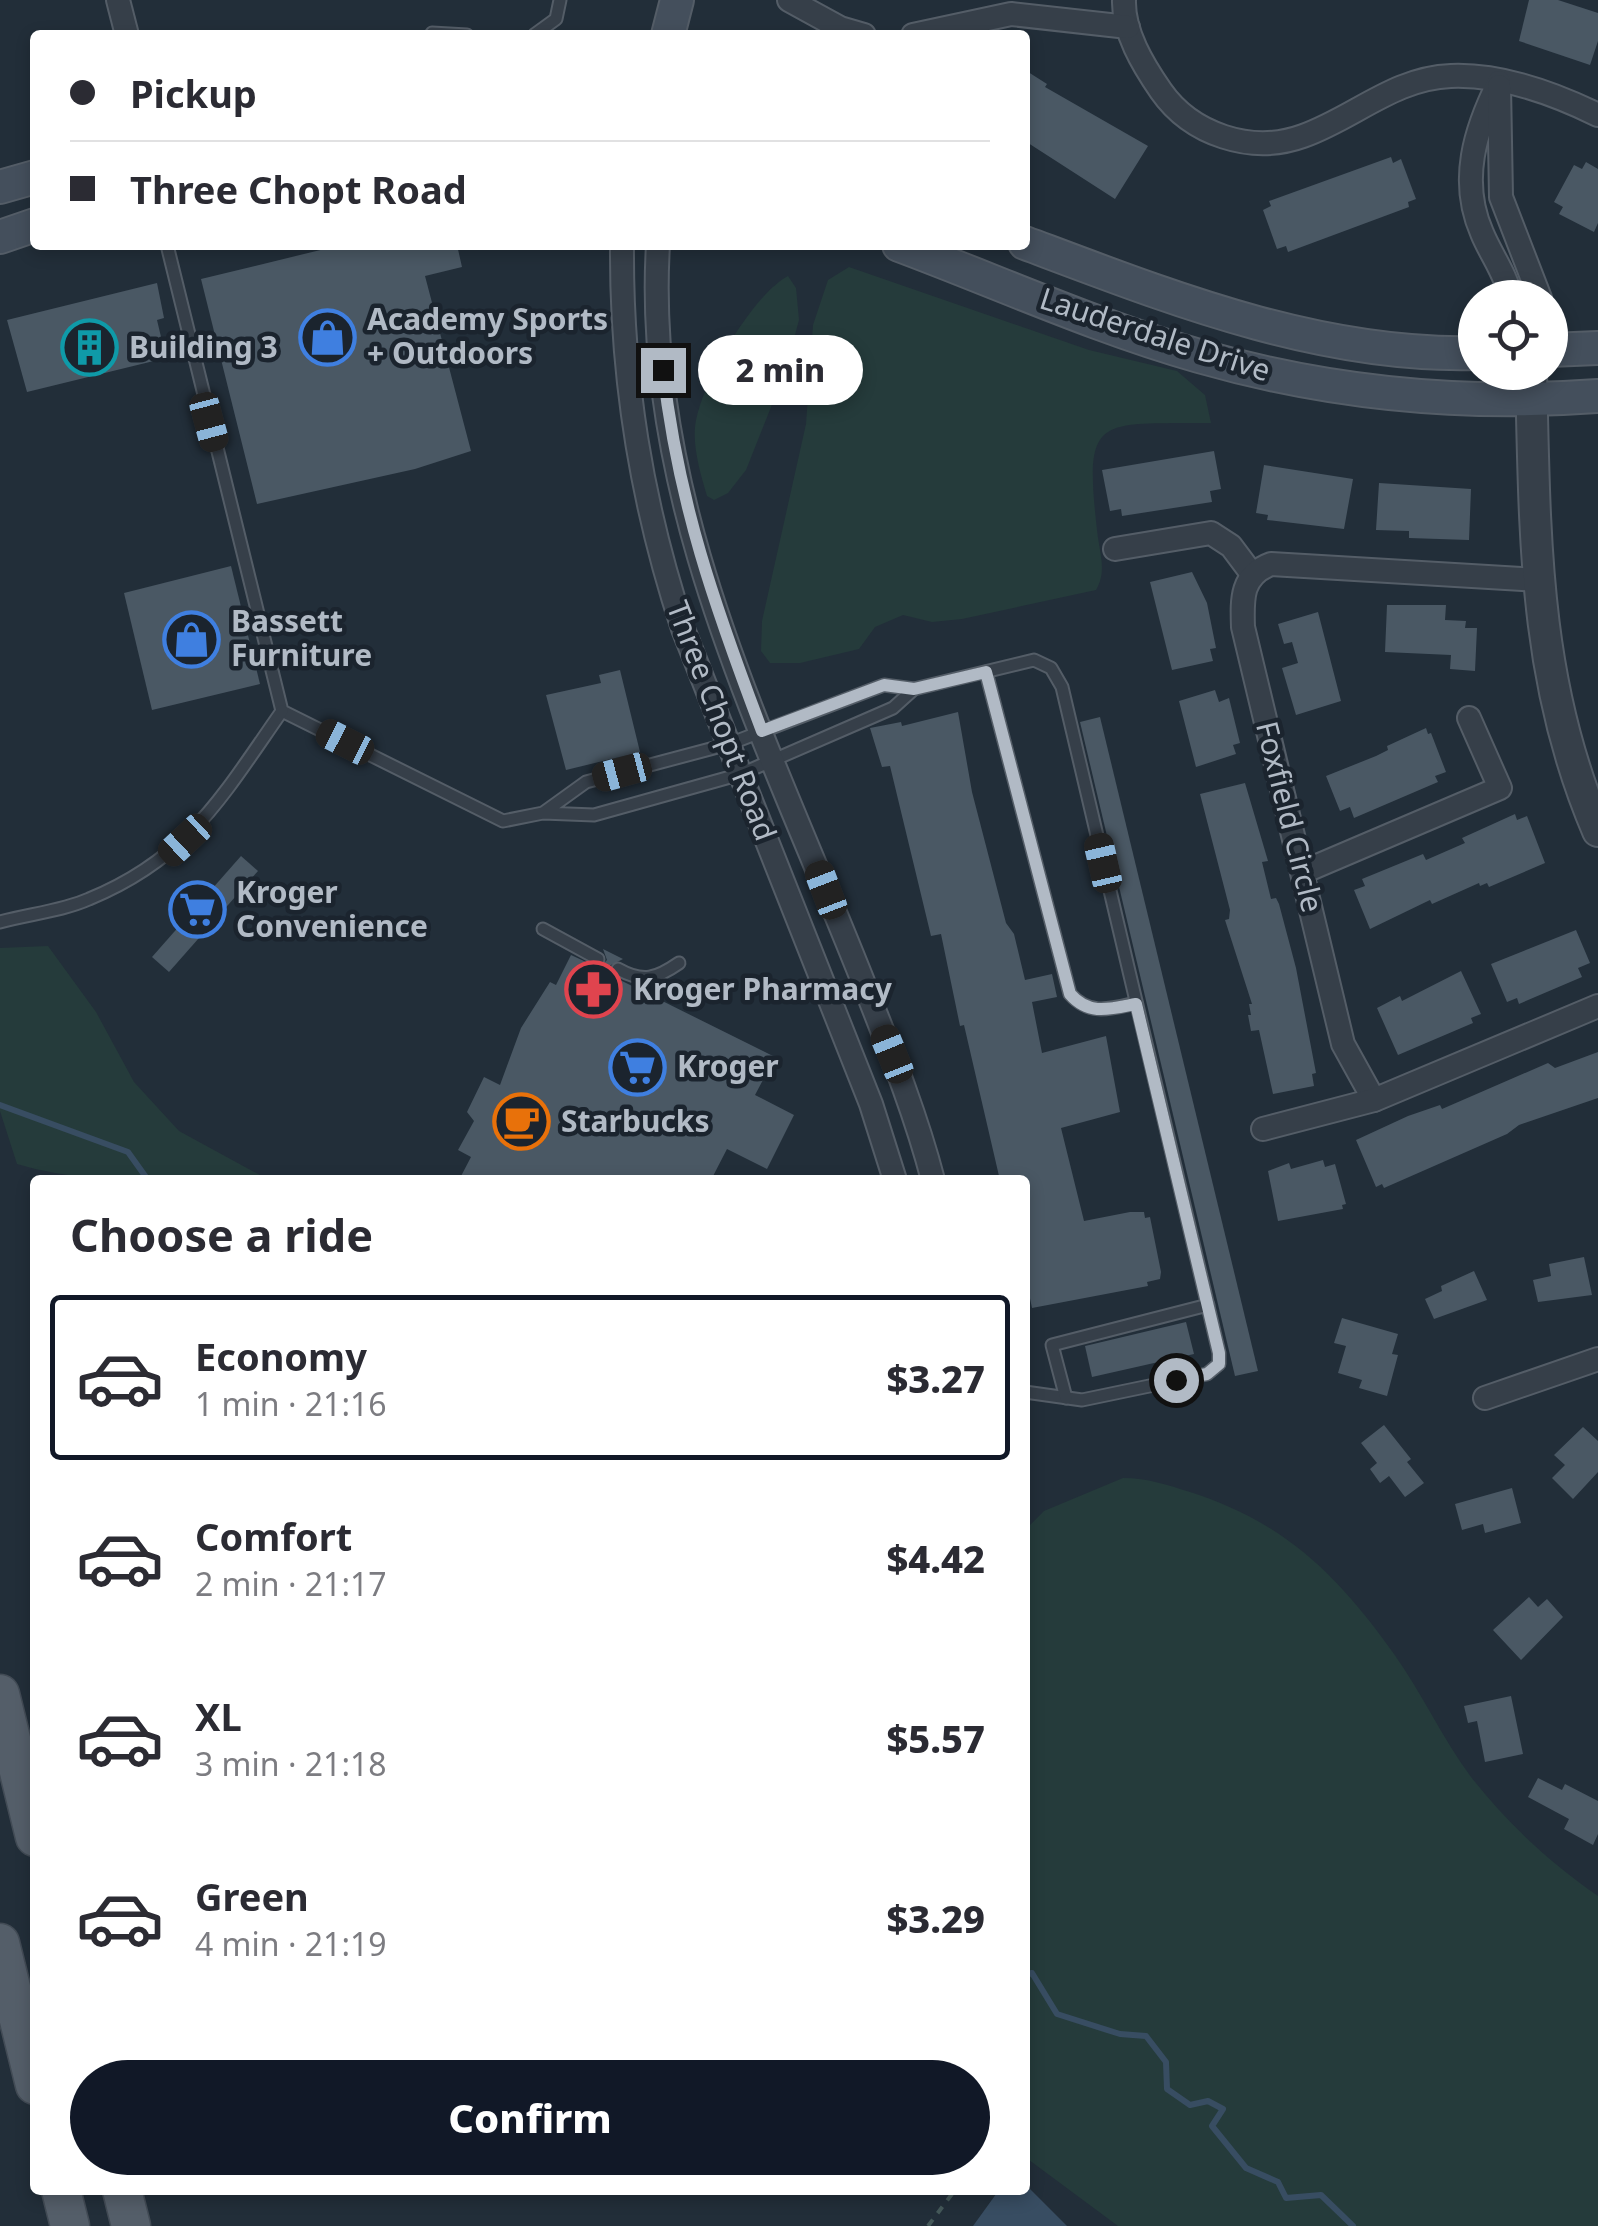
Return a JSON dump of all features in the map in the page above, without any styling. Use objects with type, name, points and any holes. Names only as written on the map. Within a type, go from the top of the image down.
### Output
[{"type":"main road","points":[[669,30],[677,0]]},
{"type":"main road","points":[[0,187],[30,178]]},
{"type":"main road","points":[[0,237],[30,227]]},
{"type":"main road","name":"Lauderdale Drive","points":[[1030,245],[1147,288],[1268,326],[1331,339],[1458,351]]},
{"type":"main road","name":"Lauderdale Drive","points":[[912,250],[1166,345],[1262,372],[1402,394],[1459,390]]},
{"type":"main road","points":[[1568,349],[1598,348]]},
{"type":"main road","name":"Lauderdale Drive","points":[[1561,390],[1598,396]]},
{"type":"main road","points":[[0,1694],[30,1817]]},
{"type":"main road","points":[[0,1944],[25,2062]]},
{"type":"main road","points":[[62,2195],[70,2226]]},
{"type":"main road","points":[[123,2195],[131,2226]]},
{"type":"street","points":[[118,0],[126,30]]},
{"type":"street","points":[[789,0],[847,30]]},
{"type":"street","points":[[1124,0],[1128,27],[1141,59],[1178,114],[1210,134],[1276,142],[1302,136],[1393,90],[1454,76],[1562,97],[1598,115]]},
{"type":"street","points":[[936,30],[1010,14],[1128,27]]},
{"type":"street","points":[[1499,82],[1472,148],[1472,189],[1479,226],[1504,280]]},
{"type":"street","points":[[1499,82],[1500,197],[1533,280]]},
{"type":"street","name":"Three Chopt Road","points":[[622,250],[625,374],[642,484],[671,592],[871,1104],[893,1175]]},
{"type":"street","name":"Three Chopt Road","points":[[658,250],[663,370],[684,499],[703,571],[762,731],[906,1091],[931,1175]]},
{"type":"street","points":[[1531,390],[1538,580],[1554,698],[1578,781],[1598,831]]},
{"type":"street","points":[[1115,550],[1210,533],[1231,546],[1252,574],[1271,564],[1312,564],[1538,580]]},
{"type":"street","name":"Foxfield Circle","points":[[1252,574],[1242,597],[1243,627],[1344,1044],[1374,1100]]},
{"type":"street","points":[[1302,872],[1500,788],[1470,718]]},
{"type":"street","points":[[1263,1130],[1374,1100],[1598,1006]]},
{"type":"street","points":[[1485,1398],[1598,1358]]},
{"type":"lane","points":[[541,30],[556,19],[560,0]]},
{"type":"lane","points":[[0,922],[88,900],[165,858],[205,821],[282,710],[168,250]]},
{"type":"lane","points":[[543,813],[586,782],[729,744],[884,685],[914,689],[1034,660],[1051,668],[1062,687],[1219,1364],[1207,1374],[1082,1400],[1030,1393]]},
{"type":"lane","points":[[986,672],[1070,994],[1080,1005],[1098,1011],[1136,1004]]},
{"type":"lane","points":[[282,710],[503,820],[543,813],[594,815],[741,774],[893,708],[914,689]]},
{"type":"lane","points":[[543,930],[598,958]]},
{"type":"lane","points":[[618,969],[646,979],[679,963]]},
{"type":"lane","points":[[1066,1398],[1052,1346],[1208,1305]]},
{"type":"path","points":[[928,2226],[951,2195]]},
{"type":"green space","points":[[849,267],[1089,350],[1177,371],[1205,395],[1211,423],[1120,427],[1105,434],[1097,447],[1094,497],[1102,565],[1096,590],[962,619],[932,622],[903,615],[875,627],[859,649],[800,663],[770,663],[761,651],[762,621],[806,424],[813,325],[828,280]]},
{"type":"green space","points":[[788,276],[796,288],[799,320],[785,372],[746,470],[728,493],[714,500],[707,496],[696,453],[699,410],[717,366],[744,321],[774,286]]},
{"type":"green space","points":[[48,946],[96,1012],[134,1082],[179,1131],[260,1175],[67,1175],[17,1164],[0,1111],[0,948]]},
{"type":"green space","points":[[1123,1478],[1141,1479],[1223,1504],[1281,1535],[1329,1575],[1373,1625],[1485,1794],[1530,1841],[1598,1896],[1598,2226],[1118,2226],[1030,2161],[1030,1525],[1044,1511]]},
{"type":"water","points":[[1030,2189],[1067,2226],[973,2226],[995,2195],[1030,2195]]},
{"type":"building","points":[[1529,0],[1558,0],[1598,13],[1598,41],[1590,65],[1519,41]]},
{"type":"building","points":[[1030,73],[1047,84],[1045,87],[1148,146],[1115,199],[1030,144]]},
{"type":"building","points":[[1391,157],[1393,163],[1401,159],[1416,199],[1408,202],[1409,207],[1288,252],[1286,246],[1277,249],[1263,210],[1271,206],[1269,201]]},
{"type":"building","points":[[1586,162],[1598,169],[1598,223],[1594,232],[1559,214],[1563,207],[1554,202],[1574,165],[1582,169]]},
{"type":"building","name":"Academy Sports + Outdoors","points":[[320,250],[458,250],[462,267],[425,276],[471,451],[415,469],[257,504],[201,279]]},
{"type":"building","name":"Building 3","points":[[157,283],[164,318],[157,320],[166,358],[27,392],[7,320]]},
{"type":"building","points":[[1214,451],[1221,489],[1210,491],[1212,502],[1122,516],[1121,509],[1110,511],[1102,470]]},
{"type":"building","points":[[1264,465],[1353,479],[1344,529],[1267,520],[1268,515],[1256,513]]},
{"type":"building","points":[[1379,483],[1471,489],[1469,540],[1409,538],[1409,531],[1376,530]]},
{"type":"building","name":"Bassett Furniture","points":[[231,566],[260,684],[152,710],[124,593]]},
{"type":"building","points":[[1192,572],[1207,603],[1216,648],[1210,649],[1213,661],[1172,670],[1150,582]]},
{"type":"building","points":[[1387,605],[1446,605],[1445,620],[1466,621],[1465,628],[1477,628],[1475,671],[1450,669],[1451,655],[1385,652]]},
{"type":"building","points":[[1318,612],[1341,701],[1296,715],[1282,668],[1298,663],[1292,642],[1284,644],[1278,624]]},
{"type":"building","points":[[620,670],[640,752],[566,770],[546,695],[601,683],[599,675]]},
{"type":"building","points":[[1215,690],[1219,702],[1229,698],[1240,743],[1233,745],[1236,754],[1196,767],[1179,701]]},
{"type":"building","points":[[958,712],[972,792],[1025,980],[1052,974],[1057,997],[1032,1002],[1042,1053],[1106,1036],[1120,1112],[1061,1128],[1084,1221],[1130,1212],[1144,1212],[1145,1218],[1150,1217],[1161,1272],[1160,1279],[1147,1282],[1148,1286],[1032,1308],[1030,1175],[999,1175],[941,934],[931,936],[890,766],[882,767],[870,728],[901,722],[902,726]]},
{"type":"building","points":[[1100,717],[1258,1371],[1235,1376],[1080,722]]},
{"type":"building","points":[[1426,728],[1446,772],[1435,776],[1438,782],[1354,818],[1350,807],[1340,811],[1326,776],[1376,756],[1388,750],[1387,746]]},
{"type":"building","points":[[1245,783],[1268,861],[1262,862],[1271,899],[1276,898],[1279,904],[1296,968],[1316,1073],[1312,1074],[1314,1086],[1273,1094],[1259,1030],[1251,1031],[1248,1015],[1252,1004],[1225,920],[1229,919],[1230,910],[1200,794]]},
{"type":"building","points":[[1515,814],[1517,820],[1527,816],[1545,863],[1489,887],[1479,883],[1432,904],[1430,900],[1370,929],[1354,890],[1365,886],[1362,879],[1423,854],[1426,860],[1465,843],[1462,838]]},
{"type":"building","points":[[241,856],[258,871],[169,972],[152,957]]},
{"type":"building","points":[[1576,930],[1590,963],[1578,968],[1582,977],[1519,1004],[1517,998],[1507,1002],[1491,964]]},
{"type":"building","name":"Kroger","points":[[603,949],[623,959],[609,966],[614,977],[775,1057],[755,1095],[794,1115],[767,1169],[727,1149],[714,1175],[462,1175],[471,1157],[458,1150],[474,1121],[467,1112],[484,1077],[500,1085],[521,1028],[550,982],[556,985],[571,955],[599,968],[607,960]]},
{"type":"building","points":[[1461,971],[1481,1014],[1471,1018],[1473,1023],[1398,1055],[1377,1008],[1400,996],[1402,1001]]},
{"type":"building","points":[[1598,1052],[1598,1098],[1519,1125],[1507,1134],[1384,1188],[1382,1184],[1376,1187],[1356,1140],[1408,1116],[1440,1105],[1442,1109],[1548,1063],[1555,1068]]},
{"type":"building","points":[[1323,1160],[1325,1167],[1335,1164],[1346,1204],[1343,1209],[1278,1221],[1268,1171],[1289,1163],[1291,1169]]},
{"type":"building","points":[[1584,1257],[1592,1295],[1538,1302],[1533,1280],[1551,1276],[1549,1264]]},
{"type":"building","points":[[1474,1271],[1487,1300],[1434,1319],[1425,1299],[1442,1291],[1441,1286]]},
{"type":"building","points":[[1342,1318],[1398,1334],[1392,1354],[1398,1355],[1387,1396],[1359,1388],[1362,1380],[1338,1373],[1346,1346],[1334,1343]]},
{"type":"building","points":[[1186,1322],[1194,1354],[1092,1377],[1085,1346]]},
{"type":"building","points":[[1384,1425],[1424,1483],[1405,1497],[1389,1476],[1380,1483],[1370,1469],[1377,1463],[1361,1443]]},
{"type":"building","points":[[1583,1427],[1598,1441],[1598,1472],[1573,1499],[1552,1478],[1565,1465],[1554,1455]]},
{"type":"building","points":[[1512,1488],[1521,1523],[1485,1533],[1483,1524],[1462,1530],[1455,1504]]},
{"type":"building","points":[[1529,1597],[1538,1607],[1547,1599],[1563,1617],[1521,1660],[1493,1630]]},
{"type":"building","points":[[1511,1696],[1523,1754],[1485,1762],[1477,1721],[1468,1723],[1464,1706]]},
{"type":"building","points":[[1538,1778],[1562,1790],[1565,1784],[1598,1801],[1598,1834],[1593,1845],[1564,1829],[1569,1819],[1528,1797]]},
{"type":"waterway","points":[[0,1105],[128,1152],[144,1175]]},
{"type":"waterway","points":[[1030,1974],[1057,2014],[1120,2034],[1146,2036],[1166,2062],[1167,2089],[1190,2105],[1208,2101],[1223,2109],[1212,2126],[1246,2168],[1278,2182],[1286,2198],[1321,2195],[1353,2226]]},
{"type":"place","name":"Academy Sports + Outdoors","points":[[328,337]]},
{"type":"place","name":"Building 3","points":[[90,348]]},
{"type":"place","name":"Bassett Furniture","points":[[192,639]]},
{"type":"place","name":"Kroger Convenience","points":[[197,910]]},
{"type":"place","name":"Kroger Pharmacy","points":[[594,990]]},
{"type":"place","name":"Kroger","points":[[638,1067]]},
{"type":"place","name":"Starbucks","points":[[522,1122]]},
{"type":"route","points":[[663,370],[692,535],[762,731],[884,685],[914,689],[986,672],[1070,994],[1080,1005],[1098,1011],[1136,1004],[1219,1353],[1219,1364],[1207,1374],[1176,1380]]}]
